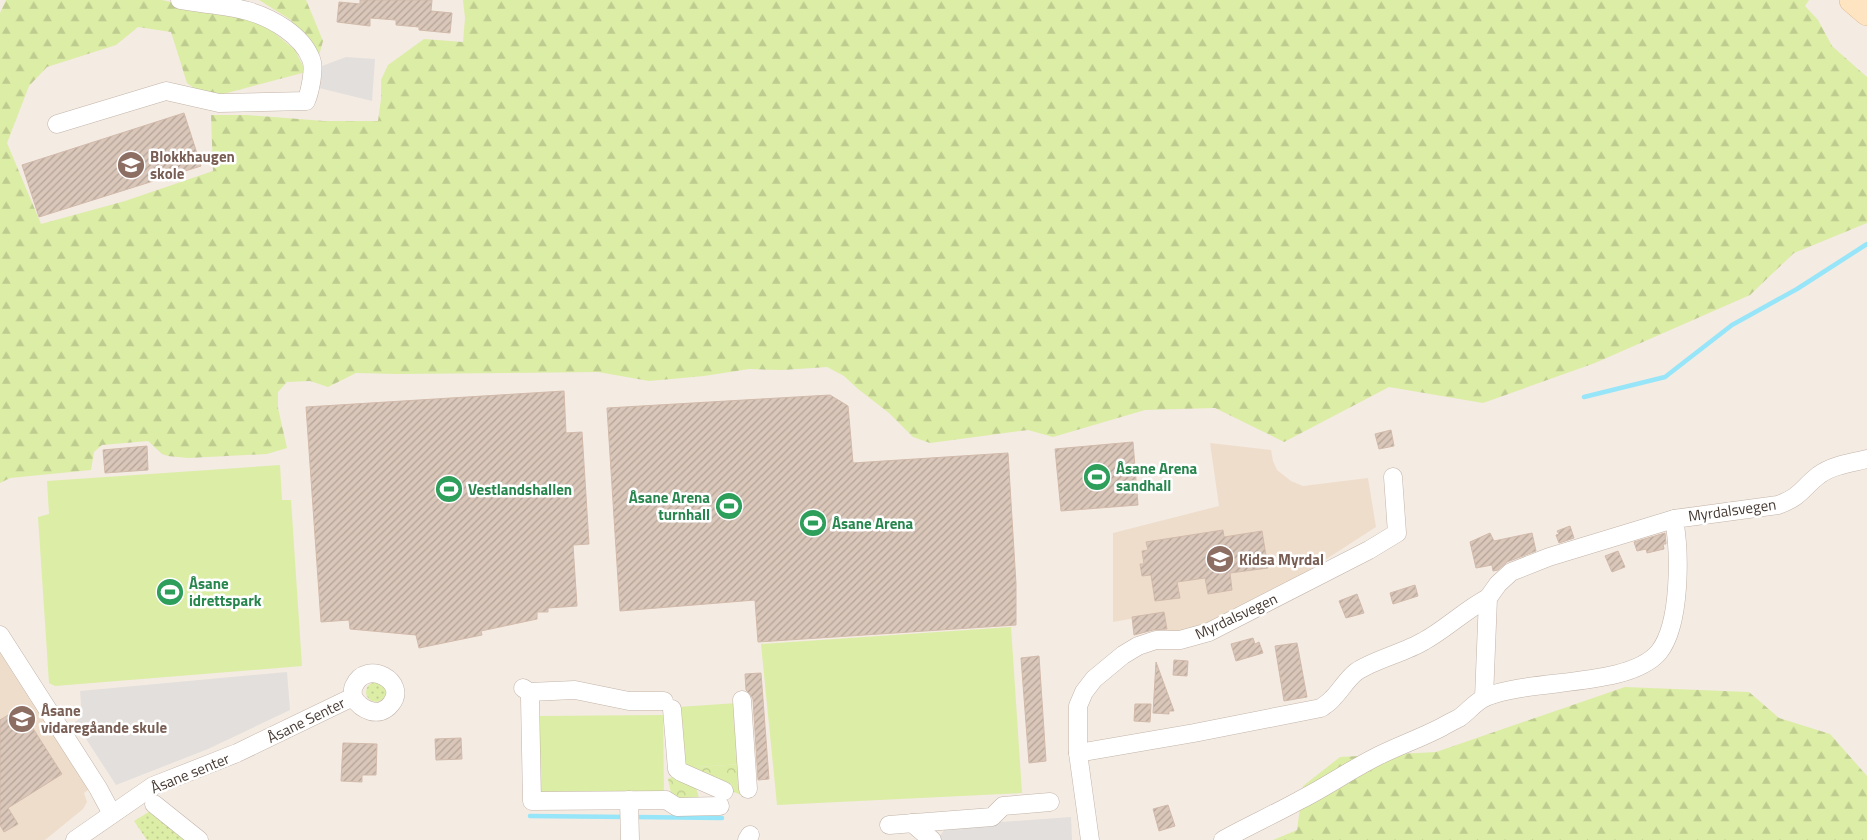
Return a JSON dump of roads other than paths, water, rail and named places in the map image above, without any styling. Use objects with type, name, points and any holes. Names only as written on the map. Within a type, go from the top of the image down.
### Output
[{"type":"main road","points":[[1852,0],[1867,13]]},
{"type":"street","points":[[57,124],[166,91],[219,103],[306,101],[310,92],[312,60],[301,44],[285,28],[247,11],[180,0]]},
{"type":"street","name":"Myrdalsvegen","points":[[1078,752],[1194,733],[1321,708],[1333,699],[1355,673],[1364,667],[1401,653],[1425,641],[1451,624],[1470,608],[1488,598],[1498,584],[1511,572],[1550,556],[1674,519],[1778,505],[1800,494],[1820,474],[1836,466],[1867,459]]},
{"type":"street","name":"Myrdalsvegen","points":[[1090,840],[1078,752],[1078,706],[1084,692],[1094,680],[1109,666],[1138,646],[1156,640],[1180,640],[1209,632],[1369,550],[1397,533],[1393,478]]},
{"type":"street","name":"Myrdalsvegen","points":[[1223,840],[1301,800],[1374,758],[1440,728],[1458,718],[1484,698],[1512,690],[1619,674],[1640,667],[1658,653],[1668,639],[1674,613],[1679,564],[1678,540],[1674,519]]},
{"type":"street","points":[[1484,698],[1488,598]]},
{"type":"street","points":[[0,635],[93,780],[112,814]]},
{"type":"street","points":[[526,690],[575,690],[629,701],[668,705],[677,769],[722,798],[677,807],[666,800],[629,805],[532,801],[526,720],[530,698],[526,690]]},
{"type":"street","name":"Åsane Senter","points":[[259,743],[353,698]]},
{"type":"street","points":[[742,700],[748,789]]},
{"type":"street","name":"Åsane senter","points":[[75,840],[153,786],[259,743]]},
{"type":"street","points":[[889,825],[992,817],[1002,806],[1050,802]]},
{"type":"street","points":[[154,804],[199,840]]},
{"type":"street","points":[[629,805],[630,835]]},
{"type":"street","points":[[912,823],[932,840]]},
{"type":"waterway","points":[[1584,397],[1665,377],[1732,325],[1797,289],[1867,244]]},
{"type":"waterway","points":[[530,816],[626,817]]},
{"type":"waterway","points":[[634,817],[722,818]]},
{"type":"place","name":"Blokkhaugen skole","points":[[131,165]]},
{"type":"place","name":"Åsane Arena sandhall","points":[[1097,477]]},
{"type":"place","name":"Vestlandshallen","points":[[449,489]]},
{"type":"place","name":"Åsane Arena turnhall","points":[[729,506]]},
{"type":"place","name":"Åsane Arena","points":[[813,523]]},
{"type":"place","name":"Kidsa Myrdal","points":[[1220,559]]},
{"type":"place","name":"Åsane idrettspark","points":[[170,592]]},
{"type":"place","name":"Åsane vidaregåande skule","points":[[22,719]]}]
